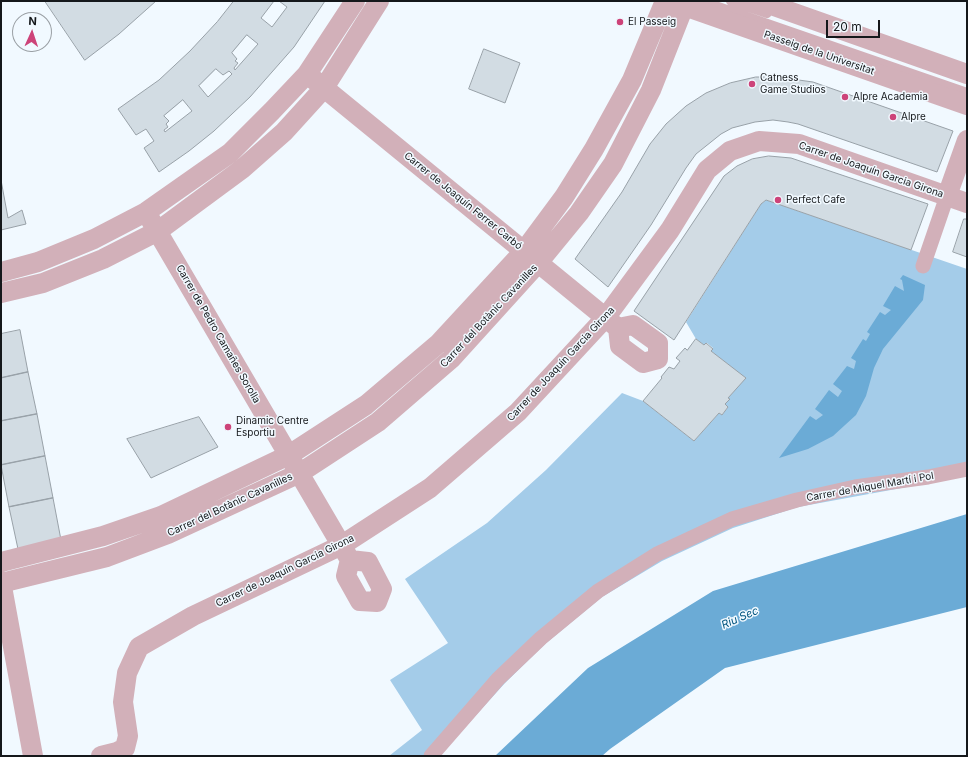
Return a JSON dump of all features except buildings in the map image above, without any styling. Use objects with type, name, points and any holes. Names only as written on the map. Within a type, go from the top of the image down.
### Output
[{"type":"street","points":[[1,272],[38,262],[80,245],[146,212],[230,153],[307,74],[355,1]]},
{"type":"street","points":[[1,294],[44,283],[102,259],[158,231],[242,169],[284,132],[324,88],[379,1]]},
{"type":"street","points":[[760,1],[967,74]]},
{"type":"street","name":"Passeig de la Universitat","points":[[681,2],[967,105]]},
{"type":"street","name":"Carrer del Botànic Cavanilles","points":[[1,562],[103,536],[161,516],[289,455],[366,405],[439,343],[579,213],[613,164],[651,90],[681,2]]},
{"type":"street","name":"Carrer de Joaquín Ferrer Carbó","points":[[307,74],[612,323]]},
{"type":"street","points":[[923,266],[967,140]]},
{"type":"street","name":"Carrer de Joaquín Garcia Girona","points":[[101,756],[117,752],[126,752],[128,736],[123,702],[127,673],[139,647],[193,616],[346,552],[430,488],[518,412],[612,323],[707,170],[730,152],[759,141],[799,144],[967,203]]},
{"type":"street","name":"Carrer de Pedro Camañes Sorolla","points":[[146,212],[346,552]]},
{"type":"street","name":"Carrer del Botànic Cavanilles","points":[[1,582],[114,555],[168,534],[300,473],[378,422],[451,359],[531,257]]},
{"type":"street","name":"Carrer de Miquel Martí i Pol","points":[[430,756],[498,679],[541,638],[598,591],[657,554],[732,519],[797,500],[854,487],[928,477],[967,469]]},
{"type":"street","points":[[1,582],[33,756]]},
{"type":"lane","points":[[731,1],[967,83]]},
{"type":"lane","points":[[681,2],[967,93]]},
{"type":"shaded area","points":[[766,200],[967,269],[967,476],[798,507],[733,528],[662,561],[602,597],[545,644],[505,683],[439,756],[389,756],[422,730],[390,680],[448,643],[405,579],[487,523],[546,470],[622,393],[643,401],[694,441],[719,413],[722,415],[728,407],[725,404],[730,399],[728,398],[745,378],[711,351],[713,348],[707,343],[704,345],[696,339],[686,322],[761,204]]},
{"type":"water","points":[[903,275],[925,285],[923,300],[883,349],[874,368],[866,396],[856,415],[833,436],[808,449],[779,458],[810,416],[816,420],[823,415],[815,409],[829,390],[838,397],[842,391],[833,384],[847,366],[854,369],[856,361],[851,358],[863,339],[866,341],[870,334],[867,332],[880,312],[885,315],[891,310],[883,306],[895,286],[904,291],[902,280],[900,279]]},
{"type":"water","name":"Riu Sec","points":[[967,514],[967,607],[725,668],[602,756],[495,756],[588,668],[713,591]]},
{"type":"place","name":"El Passeig","points":[[620,22]]},
{"type":"place","name":"Catness Game Studios","points":[[752,84]]},
{"type":"place","name":"Alpre Academia","points":[[845,97]]},
{"type":"place","name":"Alpre","points":[[893,117]]},
{"type":"place","name":"Perfect Cafe","points":[[778,200]]},
{"type":"place","name":"Dinamic Centre Esportiu","points":[[228,427]]}]
